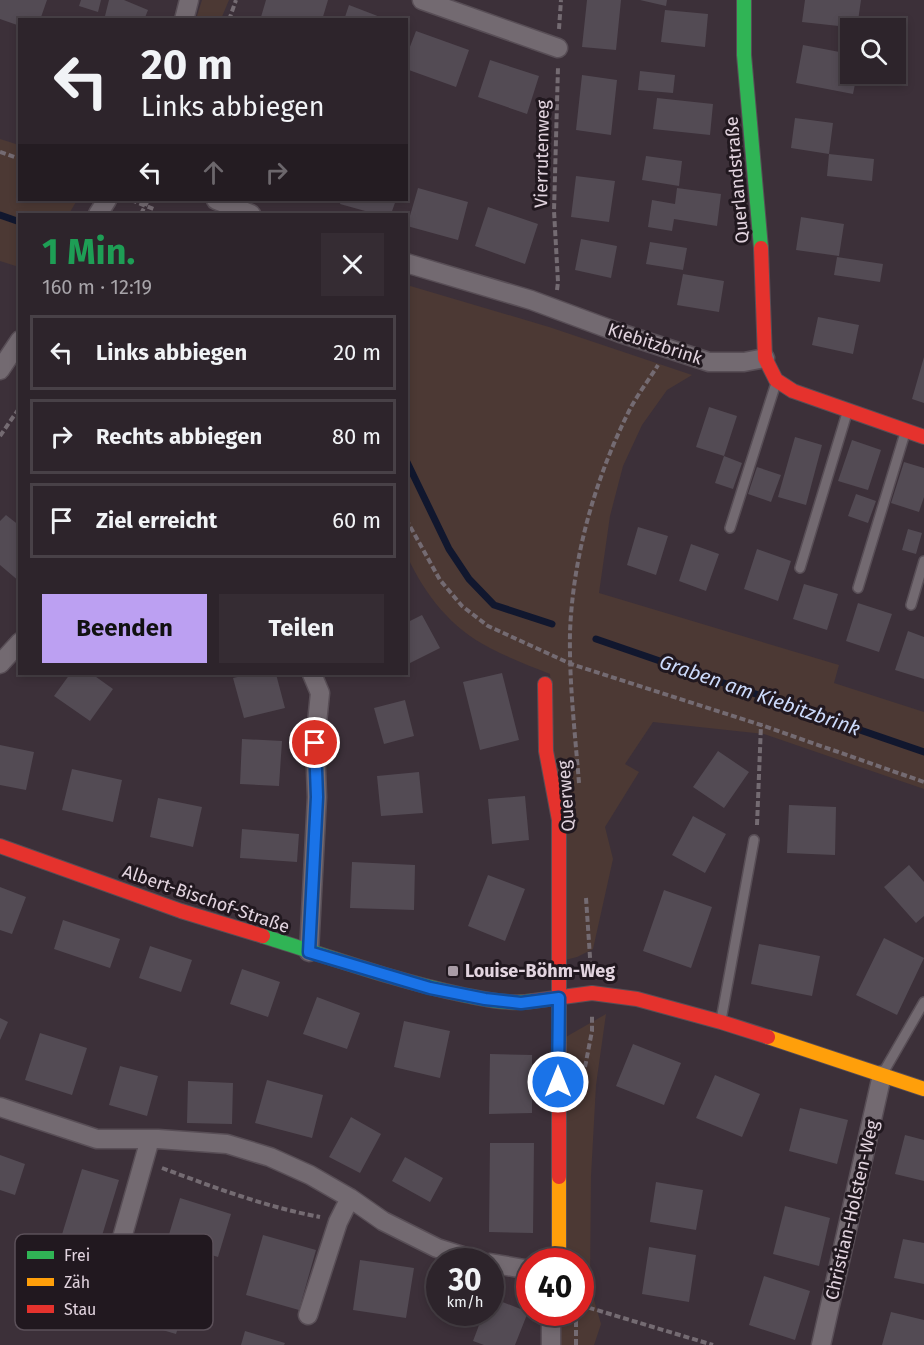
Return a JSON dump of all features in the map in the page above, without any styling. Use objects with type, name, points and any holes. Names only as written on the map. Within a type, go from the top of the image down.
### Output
[{"type":"street","points":[[422,0],[558,48]]},
{"type":"street","name":"Querlandstraße","points":[[744,0],[744,55],[763,268],[765,358]]},
{"type":"street","points":[[218,201],[248,213]]},
{"type":"street","name":"Kiebitzbrink","points":[[408,263],[553,307],[620,333],[709,362],[744,362],[765,358]]},
{"type":"street","points":[[0,370],[18,343]]},
{"type":"street","points":[[765,358],[776,380],[793,390],[924,436]]},
{"type":"street","points":[[0,664],[18,644]]},
{"type":"street","points":[[309,952],[317,797],[315,743],[320,693],[312,675]]},
{"type":"street","points":[[545,684],[546,751],[559,820],[559,1248]]},
{"type":"street","name":"Albert-Bischof-Straße","points":[[0,846],[181,911],[430,988],[485,999],[521,1003],[592,993],[637,999],[721,1022],[924,1089]]},
{"type":"street","name":"Christian-Holsten-Weg","points":[[821,1345],[882,1075]]},
{"type":"street","points":[[0,1107],[97,1139],[150,1139],[227,1144],[270,1156],[310,1175],[350,1198],[383,1221],[437,1248]]},
{"type":"street","points":[[123,1234],[150,1139]]},
{"type":"street","points":[[308,1315],[338,1222],[350,1198]]},
{"type":"street","points":[[551,1326],[551,1345]]},
{"type":"lane","points":[[730,528],[776,380]]},
{"type":"lane","points":[[800,568],[848,411]]},
{"type":"lane","points":[[858,588],[906,431]]},
{"type":"lane","points":[[911,605],[924,561]]},
{"type":"lane","points":[[721,1022],[754,840]]},
{"type":"lane","points":[[882,1075],[924,1002]]},
{"type":"path","points":[[230,18],[236,0]]},
{"type":"path","name":"Vierrutenweg","points":[[553,307],[558,282],[555,211],[561,0]]},
{"type":"path","points":[[0,152],[18,158]]},
{"type":"path","points":[[133,201],[156,210]]},
{"type":"path","points":[[142,213],[148,201]]},
{"type":"path","name":"Querweg","points":[[579,794],[570,632],[573,585],[602,473],[630,410],[668,349]]},
{"type":"path","points":[[0,436],[18,410]]},
{"type":"path","points":[[408,523],[440,580],[462,606],[488,627],[571,664],[761,725],[924,782]]},
{"type":"path","points":[[754,840],[757,834],[761,725]]},
{"type":"path","points":[[584,1071],[592,1031],[592,993],[585,888]]},
{"type":"path","points":[[145,1162],[216,1188],[298,1213],[338,1222]]},
{"type":"path","points":[[594,1309],[713,1345]]},
{"type":"path","points":[[576,1326],[576,1345]]},
{"type":"shaded area","points":[[202,0],[229,0],[221,18],[196,18]]},
{"type":"shaded area","points":[[0,139],[18,145],[18,201],[76,201],[70,213],[18,213],[18,267],[0,261]]},
{"type":"shaded area","points":[[408,285],[549,327],[692,375],[667,390],[642,425],[623,466],[610,516],[599,593],[839,665],[834,683],[924,712],[924,789],[764,734],[653,722],[625,764],[639,772],[605,827],[613,859],[593,949],[565,960],[550,674],[497,652],[463,631],[431,597],[408,558]]},
{"type":"shaded area","points":[[606,1014],[596,1085],[591,1176],[590,1248],[564,1248],[564,1038]]},
{"type":"shaded area","points":[[594,1300],[601,1324],[594,1345],[558,1345],[558,1326],[594,1326]]},
{"type":"building","points":[[0,0],[47,0],[41,18],[18,18],[18,25],[0,19]]},
{"type":"building","points":[[81,0],[101,0],[98,12],[79,6]]},
{"type":"building","points":[[109,0],[124,0],[148,10],[145,18],[104,18]]},
{"type":"building","points":[[266,0],[328,0],[323,18],[261,17]]},
{"type":"building","points":[[587,0],[621,0],[616,50],[582,47]]},
{"type":"building","points":[[640,0],[667,0],[666,6]]},
{"type":"building","points":[[805,0],[861,0],[858,18],[840,18],[840,26],[802,22]]},
{"type":"building","points":[[349,5],[382,18],[345,18]]},
{"type":"building","points":[[665,10],[708,14],[705,47],[661,42]]},
{"type":"building","points":[[416,31],[469,50],[456,87],[408,70],[408,52]]},
{"type":"building","points":[[803,45],[840,52],[840,84],[855,84],[853,94],[796,83]]},
{"type":"building","points":[[490,60],[539,76],[527,114],[478,97]]},
{"type":"building","points":[[640,71],[675,75],[673,93],[638,90]]},
{"type":"building","points":[[582,75],[617,80],[611,135],[576,130]]},
{"type":"building","points":[[657,98],[713,104],[710,135],[653,129]]},
{"type":"building","points":[[795,118],[833,123],[829,154],[791,148]]},
{"type":"building","points":[[829,154],[874,159],[872,181],[827,176]]},
{"type":"building","points":[[646,156],[682,161],[679,186],[642,180]]},
{"type":"building","points":[[576,176],[615,181],[609,222],[571,217]]},
{"type":"building","points":[[418,188],[468,202],[458,240],[408,226]]},
{"type":"building","points":[[677,188],[721,194],[717,226],[674,219],[672,231],[648,227],[652,200],[675,204]]},
{"type":"building","points":[[341,201],[396,201],[391,213],[372,213],[340,204]]},
{"type":"building","points":[[488,207],[538,224],[525,264],[475,246]]},
{"type":"building","points":[[801,217],[844,224],[839,256],[796,250]]},
{"type":"building","points":[[581,239],[617,246],[611,278],[575,270]]},
{"type":"building","points":[[650,242],[687,248],[683,270],[646,264]]},
{"type":"building","points":[[837,257],[883,264],[880,282],[834,275]]},
{"type":"building","points":[[683,274],[724,281],[719,312],[677,305]]},
{"type":"building","points":[[818,317],[859,325],[853,354],[812,345]]},
{"type":"building","points":[[924,357],[924,403],[912,399]]},
{"type":"building","points":[[709,407],[737,416],[724,456],[696,447]]},
{"type":"building","points":[[795,437],[822,445],[806,505],[778,497]]},
{"type":"building","points":[[852,440],[881,450],[868,490],[838,481]]},
{"type":"building","points":[[724,456],[742,463],[733,489],[715,483]]},
{"type":"building","points":[[904,462],[924,468],[924,497],[919,512],[891,503]]},
{"type":"building","points":[[757,467],[781,475],[771,502],[748,494]]},
{"type":"building","points":[[856,494],[876,501],[868,523],[848,516]]},
{"type":"building","points":[[6,515],[18,524],[18,580],[0,565],[0,521]]},
{"type":"building","points":[[638,527],[668,536],[656,575],[627,565]]},
{"type":"building","points":[[908,529],[922,533],[916,554],[902,550]]},
{"type":"building","points":[[691,544],[719,554],[706,591],[679,581]]},
{"type":"building","points":[[757,549],[791,561],[778,601],[744,589]]},
{"type":"building","points":[[804,584],[838,594],[827,630],[793,619]]},
{"type":"building","points":[[858,603],[892,614],[879,652],[846,641]]},
{"type":"building","points":[[422,615],[440,648],[408,664],[408,622]]},
{"type":"building","points":[[908,631],[924,637],[924,679],[895,670]]},
{"type":"building","points":[[502,673],[519,740],[480,750],[463,682]]},
{"type":"building","points":[[69,675],[93,675],[113,689],[90,721],[54,696]]},
{"type":"building","points":[[246,675],[276,675],[285,708],[244,718],[233,678]]},
{"type":"building","points":[[405,700],[414,736],[384,744],[374,708]]},
{"type":"building","points":[[242,739],[282,741],[279,786],[240,784]]},
{"type":"building","points":[[0,745],[34,752],[26,790],[0,785]]},
{"type":"building","points":[[718,751],[749,772],[724,808],[693,787]]},
{"type":"building","points":[[72,769],[122,780],[113,822],[62,810]]},
{"type":"building","points":[[419,772],[423,813],[381,816],[377,776]]},
{"type":"building","points":[[525,796],[529,840],[492,844],[488,799]]},
{"type":"building","points":[[158,798],[202,807],[193,847],[150,837]]},
{"type":"building","points":[[789,805],[836,807],[835,855],[787,853]]},
{"type":"building","points":[[693,816],[726,834],[705,873],[672,855]]},
{"type":"building","points":[[242,829],[299,834],[297,862],[240,858]]},
{"type":"building","points":[[352,862],[415,865],[414,910],[350,908]]},
{"type":"building","points":[[909,865],[924,882],[924,916],[916,923],[884,887]]},
{"type":"building","points":[[488,875],[525,889],[505,941],[468,926]]},
{"type":"building","points":[[0,887],[26,897],[12,934],[0,930]]},
{"type":"building","points":[[664,890],[712,907],[691,968],[643,951]]},
{"type":"building","points":[[63,920],[120,939],[110,968],[54,949]]},
{"type":"building","points":[[884,938],[924,958],[897,1015],[856,995]]},
{"type":"building","points":[[759,944],[820,956],[812,996],[751,984]]},
{"type":"building","points":[[150,946],[192,960],[181,992],[139,978]]},
{"type":"building","points":[[242,969],[280,982],[268,1017],[230,1004]]},
{"type":"building","points":[[317,997],[360,1013],[347,1049],[303,1034]]},
{"type":"building","points":[[0,1018],[8,1022],[0,1040]]},
{"type":"building","points":[[404,1021],[450,1031],[440,1078],[394,1067]]},
{"type":"building","points":[[40,1033],[87,1048],[72,1095],[25,1080]]},
{"type":"building","points":[[633,1044],[681,1063],[664,1105],[616,1086]]},
{"type":"building","points":[[490,1054],[532,1055],[532,1113],[489,1114]]},
{"type":"building","points":[[120,1066],[158,1076],[147,1116],[109,1105]]},
{"type":"building","points":[[715,1075],[760,1094],[742,1137],[696,1118]]},
{"type":"building","points":[[267,1080],[323,1095],[312,1138],[255,1123]]},
{"type":"building","points":[[188,1081],[233,1083],[232,1124],[187,1123]]},
{"type":"building","points":[[800,1108],[848,1120],[837,1164],[789,1151]]},
{"type":"building","points":[[351,1117],[381,1134],[360,1173],[329,1157]]},
{"type":"building","points":[[905,1135],[924,1140],[924,1181],[895,1174]]},
{"type":"building","points":[[490,1143],[534,1143],[533,1233],[489,1232]]},
{"type":"building","points":[[0,1155],[25,1164],[15,1195],[0,1190]]},
{"type":"building","points":[[405,1157],[443,1178],[430,1202],[392,1181]]},
{"type":"building","points":[[82,1169],[119,1180],[102,1234],[62,1234]]},
{"type":"building","points":[[656,1182],[703,1190],[696,1230],[650,1222]]},
{"type":"building","points":[[180,1198],[231,1214],[218,1257],[213,1255],[213,1234],[169,1234]]},
{"type":"building","points":[[785,1206],[830,1218],[819,1266],[773,1254]]},
{"type":"building","points":[[263,1235],[316,1250],[299,1310],[246,1295]]},
{"type":"building","points":[[903,1239],[924,1243],[924,1284],[894,1278]]},
{"type":"building","points":[[649,1247],[696,1255],[689,1302],[642,1294]]},
{"type":"building","points":[[360,1260],[414,1268],[406,1318],[353,1310]]},
{"type":"building","points":[[764,1276],[810,1291],[795,1340],[749,1325]]},
{"type":"building","points":[[504,1303],[516,1307],[516,1326],[522,1326],[515,1345],[484,1345],[473,1341],[479,1326],[504,1326]]},
{"type":"building","points":[[891,1312],[924,1320],[924,1345],[882,1345]]},
{"type":"building","points":[[162,1330],[177,1330],[176,1334]]},
{"type":"building","points":[[245,1331],[285,1343],[284,1345],[241,1345]]},
{"type":"waterway","name":"Graben am Kiebitzbrink","points":[[0,215],[18,221]]},
{"type":"waterway","name":"Graben am Kiebitzbrink","points":[[408,464],[449,549],[469,579],[494,605],[552,624]]},
{"type":"waterway","name":"Graben am Kiebitzbrink","points":[[596,639],[924,752]]},
{"type":"traffic: fast","points":[[744,0],[744,55],[761,248]]},
{"type":"traffic: fast","points":[[263,936],[413,983],[498,1001],[533,1001]]},
{"type":"traffic: slow","points":[[768,1037],[924,1089]]},
{"type":"traffic: slow","points":[[559,1177],[559,1248]]},
{"type":"traffic: jam","points":[[761,248],[765,358],[776,380],[793,391],[924,437]]},
{"type":"traffic: jam","points":[[545,684],[546,751],[559,820],[559,1177]]},
{"type":"traffic: jam","points":[[0,846],[181,911],[263,936]]},
{"type":"traffic: jam","points":[[533,1001],[592,993],[637,999],[768,1037]]},
{"type":"place","name":"Louise-Böhm-Weg","points":[[453,971]]},
{"type":"route","points":[[315,743],[317,797],[309,952],[430,988],[485,999],[521,1003],[559,998],[558,1082]]}]
